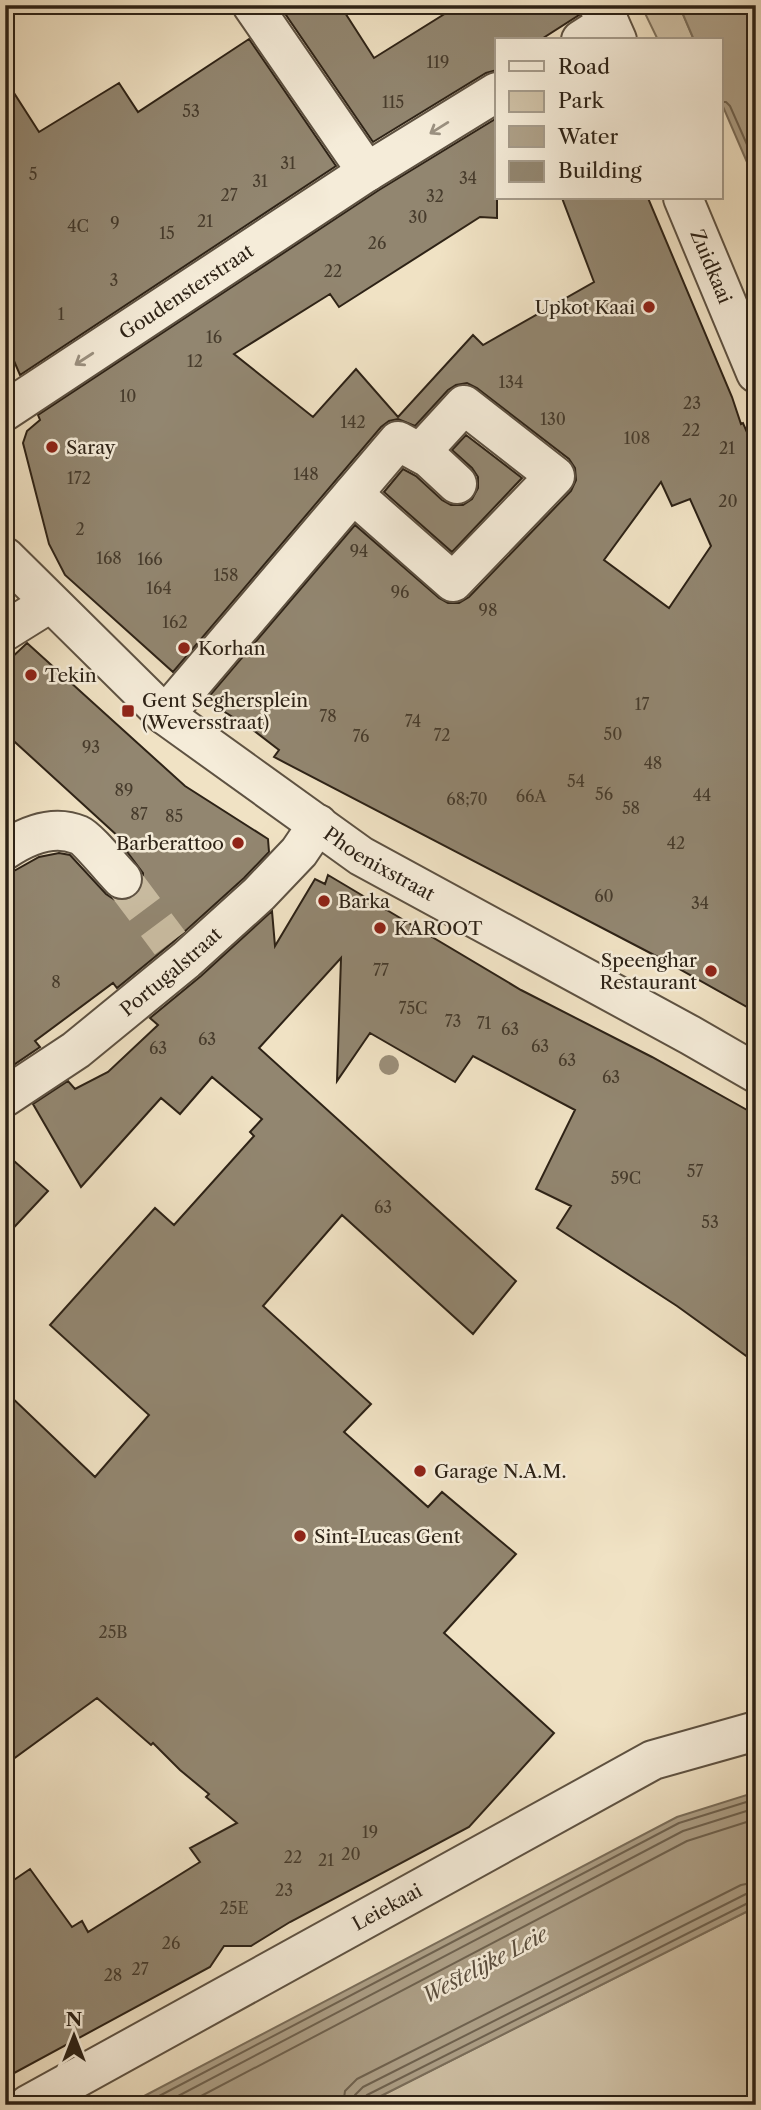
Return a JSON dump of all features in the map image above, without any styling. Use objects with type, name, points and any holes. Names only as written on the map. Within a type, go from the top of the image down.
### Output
[{"type":"street","points":[[252,5],[367,172]]},
{"type":"street","name":"Goudensterstraat","points":[[5,411],[367,172],[495,93]]},
{"type":"street","name":"Zuidkaai","points":[[683,200],[756,373]]},
{"type":"street","points":[[353,494],[453,582],[555,476],[464,405],[420,453]]},
{"type":"street","points":[[165,715],[398,441],[429,458],[457,484]]},
{"type":"street","name":"Phoenixstraat","points":[[5,557],[165,715],[362,856],[756,1073]]},
{"type":"street","points":[[5,631],[50,603]]},
{"type":"street","name":"Portugalstraat","points":[[5,1097],[76,1050],[178,952],[259,894],[299,852],[318,824]]},
{"type":"street","points":[[5,850],[26,836],[38,833],[51,831],[80,835],[122,878]]},
{"type":"street","name":"Leiekaai","points":[[28,2105],[653,1760],[756,1731]]},
{"type":"green space","points":[[641,5],[679,5],[693,38],[657,38]]},
{"type":"green space","points":[[756,1907],[756,2105],[363,2105]]},
{"type":"water","points":[[679,5],[756,5],[756,183],[722,104],[722,38],[693,38]]},
{"type":"water","name":"Westelijke Leie","points":[[756,1792],[756,1907],[363,2105],[127,2105],[677,1817]]},
{"type":"building","points":[[302,5],[340,5],[374,58],[459,5],[576,5],[579,15],[543,38],[495,38],[495,71],[486,73],[373,142],[286,15]]},
{"type":"building","points":[[249,39],[336,166],[20,375],[5,340],[5,79],[39,132],[119,83],[138,112]]},
{"type":"building","points":[[495,119],[497,218],[480,217],[339,307],[330,294],[234,354],[313,417],[356,369],[398,417],[473,335],[483,345],[594,282],[563,200],[649,200],[741,424],[743,423],[756,453],[756,1012],[656,956],[274,757],[279,750],[206,700],[355,525],[439,598],[448,603],[459,603],[469,597],[571,491],[576,480],[575,468],[569,459],[467,383],[448,390],[415,426],[398,419],[389,421],[381,427],[173,672],[65,575],[49,544],[23,443],[27,431],[40,420],[38,415],[379,190]],"holes":[[[661,482],[672,506],[690,499],[711,546],[669,608],[604,560]]]},
{"type":"building","points":[[466,435],[522,478],[452,552],[384,492],[403,469],[416,476],[451,505],[463,505],[472,499],[478,488],[478,477],[452,450]]},
{"type":"building","points":[[27,643],[185,786],[268,839],[269,852],[172,943],[117,988],[113,983],[35,1041],[40,1047],[12,1066],[9,1061],[5,1064],[5,876],[39,857],[59,853],[70,855],[106,894],[115,900],[128,900],[137,894],[143,885],[143,873],[125,849],[132,849],[5,733],[5,664]]},
{"type":"building","points":[[328,875],[521,990],[652,1057],[756,1115],[756,1363],[677,1306],[557,1228],[571,1206],[536,1189],[575,1110],[473,1056],[455,1082],[370,1033],[337,1081],[341,958],[259,1048],[516,1281],[473,1334],[342,1215],[263,1306],[371,1404],[344,1432],[428,1507],[442,1492],[516,1554],[444,1633],[554,1733],[469,1827],[290,1922],[251,1946],[224,1946],[210,1967],[5,2078],[5,1886],[30,1869],[72,1927],[82,1921],[88,1932],[200,1862],[190,1848],[237,1823],[206,1797],[209,1794],[153,1743],[151,1745],[97,1698],[5,1765],[5,1391],[95,1477],[149,1415],[50,1325],[155,1208],[174,1225],[254,1136],[250,1132],[262,1119],[212,1077],[180,1114],[161,1098],[81,1187],[33,1104],[68,1081],[75,1089],[108,1072],[158,1025],[150,1018],[272,911],[275,946],[315,879],[325,884]]},
{"type":"building","points":[[5,1153],[48,1191],[5,1237]]},
{"type":"tunnel","points":[[122,879],[170,943]]},
{"type":"place","name":"Upkot Kaai","points":[[649,307]]},
{"type":"place","name":"Saray","points":[[52,447]]},
{"type":"place","name":"Korhan","points":[[184,648]]},
{"type":"place","name":"Tekin","points":[[31,675]]},
{"type":"place","name":"Gent Seghersplein (Weversstraat)","points":[[128,711]]},
{"type":"place","name":"Barberattoo","points":[[238,843]]},
{"type":"place","name":"Barka","points":[[324,901]]},
{"type":"place","name":"KAROOT","points":[[380,928]]},
{"type":"place","name":"Speenghar Restaurant","points":[[711,971]]},
{"type":"place","name":"Garage N.A.M.","points":[[420,1471]]},
{"type":"place","name":"Sint-Lucas Gent","points":[[300,1536]]}]
